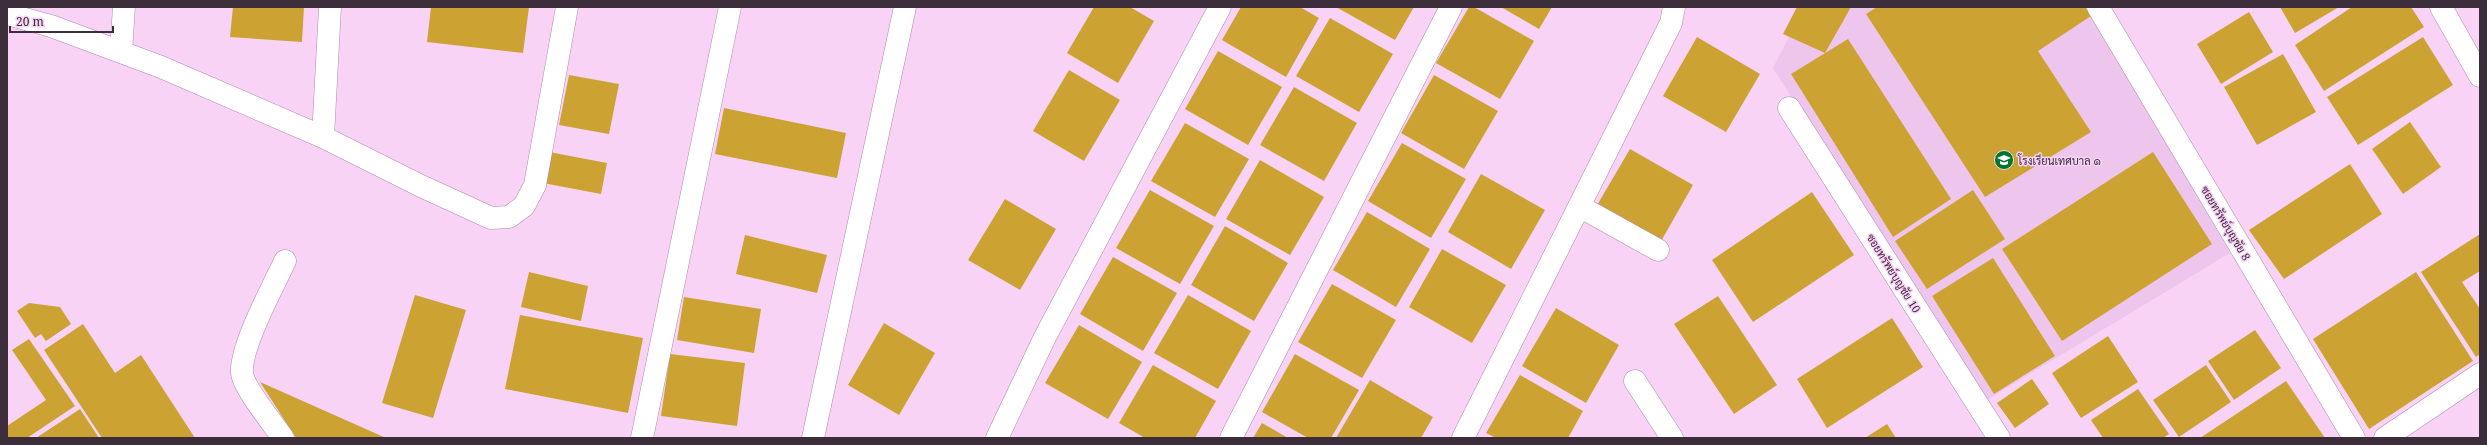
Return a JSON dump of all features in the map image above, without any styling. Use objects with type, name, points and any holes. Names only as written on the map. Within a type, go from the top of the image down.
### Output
[{"type":"street","points":[[121,52],[124,7]]},
{"type":"street","points":[[323,137],[330,7]]},
{"type":"street","points":[[7,14],[51,26],[121,52],[323,137],[421,186],[491,218],[509,217],[524,206],[535,185],[567,7]]},
{"type":"street","points":[[642,438],[730,7]]},
{"type":"street","points":[[813,438],[905,7]]},
{"type":"street","points":[[997,438],[1045,337],[1220,7]]},
{"type":"street","points":[[1231,438],[1451,7]]},
{"type":"street","points":[[1463,438],[1671,24],[1674,7]]},
{"type":"street","name":"ซอยทรัพย์บุญชัย 8","points":[[2098,7],[2354,438]]},
{"type":"street","points":[[2441,7],[2480,76]]},
{"type":"street","name":"ซอยทรัพย์บุญชัย 10","points":[[1789,108],[1999,438]]},
{"type":"street","points":[[1579,206],[1658,250]]},
{"type":"street","points":[[283,438],[250,391],[242,374],[244,358],[251,337],[285,261]]},
{"type":"street","points":[[2385,438],[2480,374]]},
{"type":"street","points":[[1635,381],[1672,438]]},
{"type":"shaded area","name":"โรงเรียนเทศบาล ๑","points":[[1804,7],[2088,7],[2230,253],[1985,401],[1773,68]]},
{"type":"building","points":[[233,7],[304,7],[302,42],[230,37]]},
{"type":"building","points":[[431,7],[529,7],[523,53],[427,42]]},
{"type":"building","points":[[1094,7],[1130,7],[1154,21],[1118,83],[1067,53]]},
{"type":"building","points":[[1241,7],[1300,7],[1319,18],[1286,77],[1222,40]]},
{"type":"building","points":[[1336,7],[1414,7],[1395,40]]},
{"type":"building","points":[[1469,7],[1474,7],[1534,41],[1500,99],[1436,63]]},
{"type":"building","points":[[1501,7],[1552,7],[1539,29]]},
{"type":"building","points":[[1797,7],[1851,7],[1825,53],[1783,34]]},
{"type":"building","name":"โรงเรียนเทศบาล ๑","points":[[1877,7],[2085,7],[2091,16],[2038,51],[2091,132],[1985,197],[1866,14]]},
{"type":"building","points":[[2280,7],[2339,7],[2295,33]]},
{"type":"building","points":[[2352,7],[2411,7],[2424,27],[2324,91],[2295,45]]},
{"type":"building","points":[[2249,12],[2273,52],[2221,84],[2197,44]]},
{"type":"building","points":[[1330,18],[1393,54],[1359,112],[1296,76]]},
{"type":"building","points":[[1697,37],[1760,74],[1726,132],[1663,96]]},
{"type":"building","points":[[2423,37],[2453,85],[2358,145],[2327,97]]},
{"type":"building","points":[[1848,39],[1951,199],[1893,237],[1791,74]]},
{"type":"building","points":[[1218,51],[1282,87],[1248,145],[1185,109]]},
{"type":"building","points":[[2283,54],[2316,112],[2257,145],[2224,87]]},
{"type":"building","points":[[1069,70],[1120,100],[1084,161],[1033,131]]},
{"type":"building","points":[[569,75],[619,84],[609,134],[559,125]]},
{"type":"building","points":[[1434,75],[1498,111],[1464,169],[1401,133]]},
{"type":"building","points":[[1294,87],[1357,123],[1324,181],[1260,145]]},
{"type":"building","points":[[724,108],[846,133],[837,178],[715,154]]},
{"type":"building","points":[[2410,122],[2441,167],[2403,194],[2372,149]]},
{"type":"building","points":[[1185,123],[1249,159],[1215,217],[1151,181]]},
{"type":"building","points":[[1402,143],[1466,179],[1431,238],[1368,201]]},
{"type":"building","points":[[1630,149],[1693,185],[1660,243],[1596,207]]},
{"type":"building","points":[[549,152],[607,163],[601,194],[543,183]]},
{"type":"building","name":"โรงเรียนเทศบาล ๑","points":[[2153,152],[2212,244],[2062,341],[2002,249]]},
{"type":"building","points":[[1260,160],[1324,197],[1290,255],[1226,219]]},
{"type":"building","points":[[2350,164],[2382,214],[2284,279],[2249,230]]},
{"type":"building","points":[[1481,174],[1545,210],[1511,269],[1448,232]]},
{"type":"building","points":[[1150,190],[1214,226],[1180,284],[1116,248]]},
{"type":"building","points":[[1973,190],[2005,239],[1927,289],[1895,241]]},
{"type":"building","points":[[1812,192],[1854,255],[1753,322],[1712,260]]},
{"type":"building","points":[[1005,199],[1056,229],[1020,290],[968,260]]},
{"type":"building","points":[[1367,212],[1430,249],[1396,307],[1333,270]]},
{"type":"building","points":[[1225,226],[1288,263],[1254,321],[1191,285]]},
{"type":"building","points":[[2480,234],[2480,271],[2462,282],[2480,309],[2480,354],[2476,357],[2421,272]]},
{"type":"building","points":[[745,235],[827,255],[817,293],[736,274]]},
{"type":"building","points":[[1442,249],[1506,285],[1472,343],[1409,307]]},
{"type":"building","points":[[1113,257],[1177,293],[1143,351],[1080,314]]},
{"type":"building","points":[[1993,258],[2055,356],[1994,394],[1932,296]]},
{"type":"building","points":[[529,272],[588,286],[581,321],[521,307]]},
{"type":"building","points":[[2416,272],[2473,361],[2369,429],[2313,339]]},
{"type":"building","points":[[1332,284],[1396,320],[1362,378],[1298,342]]},
{"type":"building","points":[[415,295],[466,310],[433,418],[382,403]]},
{"type":"building","points":[[1188,295],[1251,331],[1218,389],[1154,353]]},
{"type":"building","points":[[1718,296],[1777,385],[1734,414],[1674,324]]},
{"type":"building","points":[[684,297],[761,309],[754,353],[677,340]]},
{"type":"building","points":[[29,303],[60,307],[71,324],[46,341],[41,334],[35,338],[17,311]]},
{"type":"building","points":[[1556,308],[1619,345],[1586,403],[1522,366]]},
{"type":"building","points":[[520,315],[643,338],[628,413],[505,389]]},
{"type":"building","points":[[1892,318],[1923,367],[1827,428],[1797,379]]},
{"type":"building","points":[[884,323],[935,353],[899,415],[848,385]]},
{"type":"building","points":[[83,324],[115,373],[141,355],[195,438],[102,438],[44,350]]},
{"type":"building","points":[[1079,325],[1142,362],[1108,419],[1045,383]]},
{"type":"building","points":[[2255,330],[2281,368],[2234,400],[2208,361]]},
{"type":"building","points":[[2108,336],[2138,382],[2081,418],[2052,373]]},
{"type":"building","points":[[29,339],[75,406],[27,438],[7,438],[7,426],[46,400],[12,350]]},
{"type":"building","points":[[670,354],[745,363],[737,426],[661,416]]},
{"type":"building","points":[[1295,354],[1359,390],[1331,438],[1308,438],[1262,412]]},
{"type":"building","points":[[1153,365],[1216,401],[1195,438],[1145,438],[1119,423]]},
{"type":"building","points":[[2206,365],[2231,402],[2179,437],[2153,400]]},
{"type":"building","points":[[1520,375],[1583,411],[1568,438],[1496,438],[1486,433]]},
{"type":"building","points":[[2032,379],[2049,404],[2015,428],[1997,403]]},
{"type":"building","points":[[1370,380],[1433,417],[1421,438],[1336,438]]},
{"type":"building","points":[[2286,381],[2325,438],[2200,438]]},
{"type":"building","points":[[260,382],[386,438],[296,438]]},
{"type":"building","points":[[2138,389],[2169,434],[2163,438],[2103,438],[2091,420]]},
{"type":"building","points":[[80,409],[99,438],[36,438]]},
{"type":"building","points":[[1262,423],[1288,438],[1253,438]]},
{"type":"building","points":[[1887,424],[1896,438],[1865,438]]},
{"type":"place","name":"โรงเรียนเทศบาล ๑","points":[[2004,160]]}]
